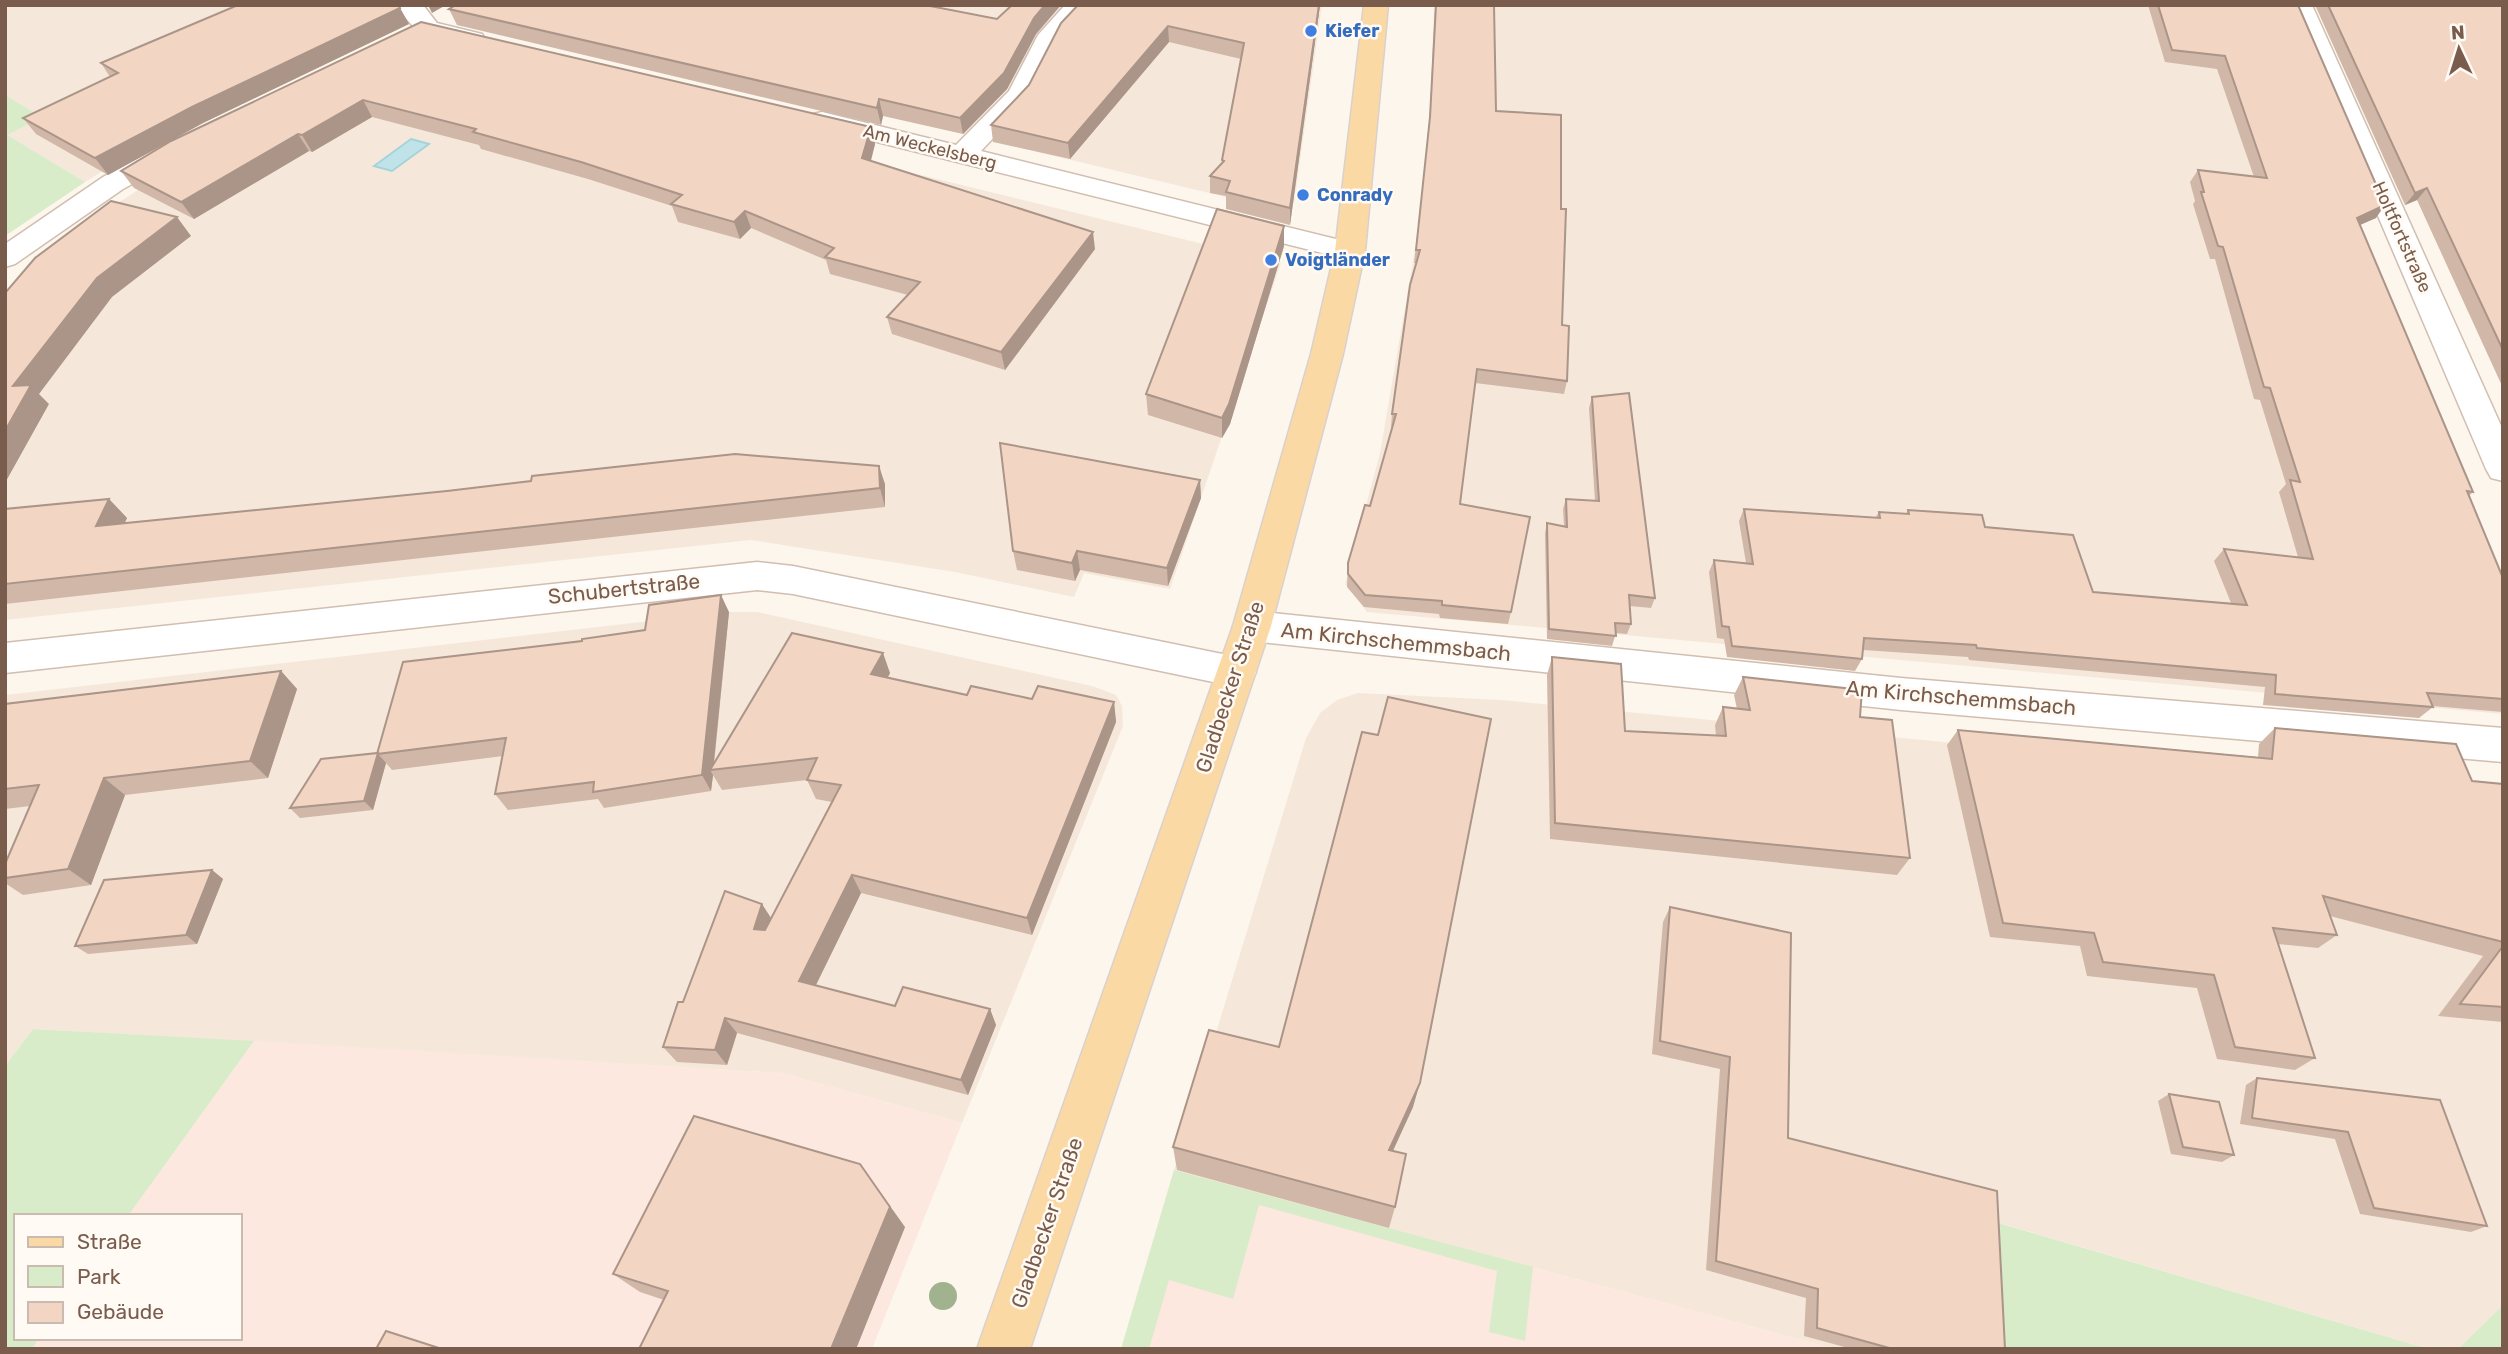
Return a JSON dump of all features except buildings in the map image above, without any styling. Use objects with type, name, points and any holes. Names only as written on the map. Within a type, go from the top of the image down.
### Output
[{"type":"main road","name":"Gladbecker Straße","points":[[1003,1349],[1245,649],[1327,354],[1350,251],[1376,5]]},
{"type":"street","points":[[406,5],[415,10],[428,28],[494,44]]},
{"type":"street","points":[[962,155],[1020,94],[1050,35],[1079,5]]},
{"type":"street","name":"Holtfortstraße","points":[[2300,5],[2503,469]]},
{"type":"street","points":[[403,40],[460,11]]},
{"type":"street","name":"Am Weckelsberg","points":[[802,115],[1350,251]]},
{"type":"street","points":[[5,258],[114,183],[195,138]]},
{"type":"street","name":"Schubertstraße","points":[[5,658],[757,576],[1245,649]]},
{"type":"street","name":"Am Kirchschemmsbach","points":[[1245,649],[1388,641],[1901,694],[2503,745]]},
{"type":"shaded area","points":[[5,5],[372,5],[85,182],[6,135],[42,117],[5,95]]},
{"type":"shaded area","points":[[521,5],[1322,5],[1294,203],[1280,210],[655,60]]},
{"type":"shaded area","points":[[1434,5],[2262,5],[2503,608],[2503,714],[1367,612],[1345,584],[1380,453],[1419,226],[1430,116]]},
{"type":"shaded area","points":[[303,106],[823,151],[1281,263],[1170,589],[1084,573],[1074,597],[955,572],[751,540],[5,620],[5,293],[93,219],[149,183]]},
{"type":"shaded area","points":[[729,612],[757,612],[1092,686],[1116,695],[1122,706],[1123,726],[962,1123],[781,1073],[33,1029],[5,1066],[5,695]]},
{"type":"shaded area","points":[[1358,693],[1501,700],[2503,795],[2503,1305],[2458,1349],[2429,1349],[1996,1222],[1999,1349],[1834,1349],[1174,1170],[1306,738],[1320,713],[1337,700]]},
{"type":"shaded area","points":[[254,1041],[781,1073],[962,1123],[872,1349],[32,1349],[38,1340],[242,1340],[242,1214],[129,1214]]},
{"type":"shaded area","points":[[1174,1170],[1834,1349],[1121,1349]]},
{"type":"green space","points":[[5,95],[42,117],[7,135],[85,182],[5,236]]},
{"type":"green space","points":[[33,1029],[254,1041],[129,1214],[14,1214],[14,1340],[38,1340],[32,1349],[5,1349],[5,1066]]},
{"type":"green space","points":[[1174,1170],[1533,1267],[1525,1341],[1489,1332],[1497,1271],[1259,1205],[1233,1299],[1169,1280],[1149,1349],[1121,1349]]},
{"type":"green space","points":[[1995,1222],[2429,1349],[1999,1349]]},
{"type":"green space","points":[[2503,1305],[2503,1349],[2458,1349]]},
{"type":"water","points":[[411,139],[429,144],[392,171],[374,166]]},
{"type":"place","name":"Kiefer","points":[[1311,31]]},
{"type":"place","name":"Conrady","points":[[1303,195]]},
{"type":"place","name":"Voigtländer","points":[[1271,260]]}]
